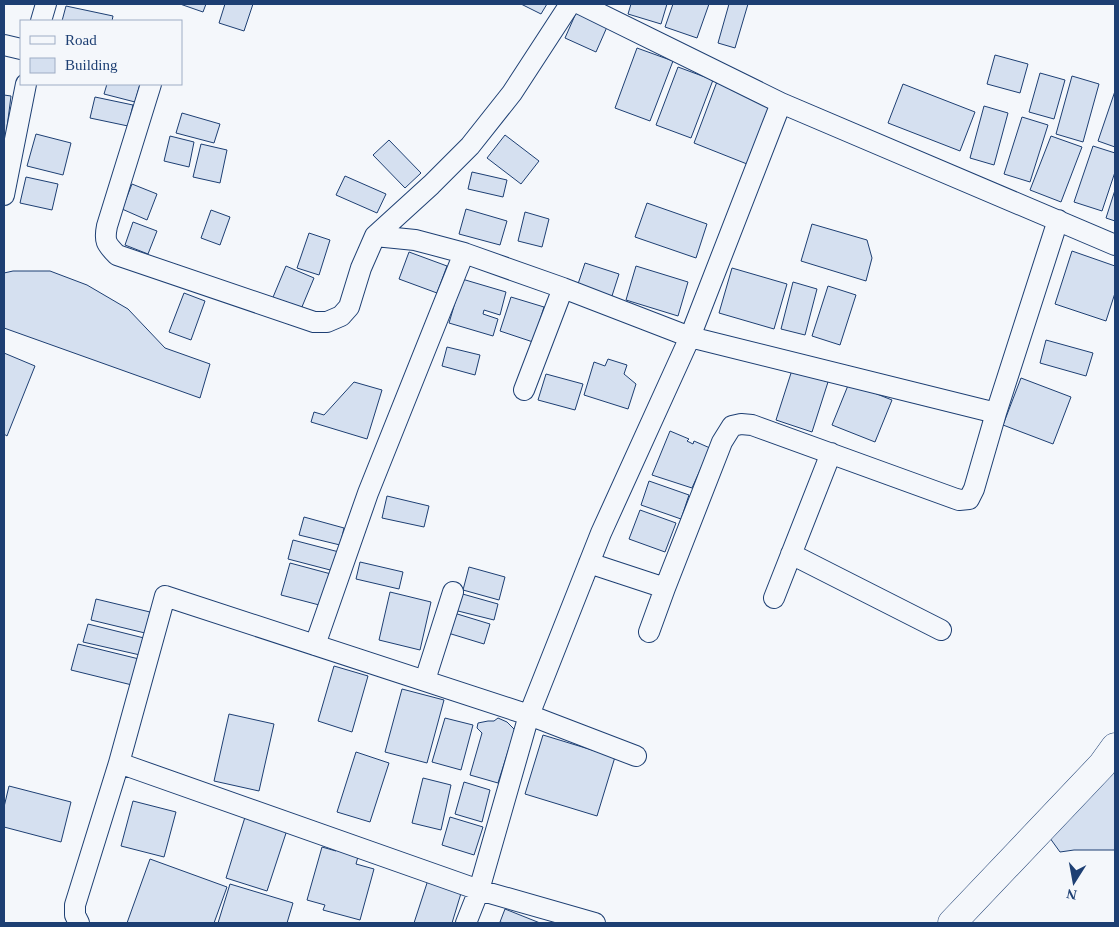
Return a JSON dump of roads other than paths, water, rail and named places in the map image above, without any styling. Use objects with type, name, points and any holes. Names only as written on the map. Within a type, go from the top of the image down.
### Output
[{"type":"main road","points":[[952,923],[1102,765],[1115,747]]},
{"type":"street","points":[[41,20],[46,4]]},
{"type":"street","points":[[151,85],[107,226],[105,238],[108,246],[117,255],[314,322],[327,322],[341,316],[349,307],[361,268],[375,236],[470,146],[512,93],[570,4]]},
{"type":"street","points":[[580,4],[781,103],[1115,245]]},
{"type":"street","points":[[4,45],[20,50]]},
{"type":"street","points":[[4,195],[7,158],[26,85]]},
{"type":"street","points":[[466,923],[479,890],[530,715],[601,532],[690,337],[781,103]]},
{"type":"street","points":[[649,632],[722,442],[732,426],[741,424],[752,425],[960,500],[969,499],[1058,220]]},
{"type":"street","points":[[375,236],[416,240],[464,253],[563,288],[690,337],[996,413]]},
{"type":"street","points":[[315,644],[368,493],[464,253]]},
{"type":"street","points":[[524,390],[563,288]]},
{"type":"street","points":[[774,598],[830,453]]},
{"type":"street","points":[[791,554],[941,630]]},
{"type":"street","points":[[589,563],[665,588]]},
{"type":"street","points":[[425,680],[452,592]]},
{"type":"street","points":[[79,923],[75,915],[75,905],[119,763],[165,596],[530,715],[636,756]]},
{"type":"street","points":[[119,763],[479,890],[596,923]]}]
